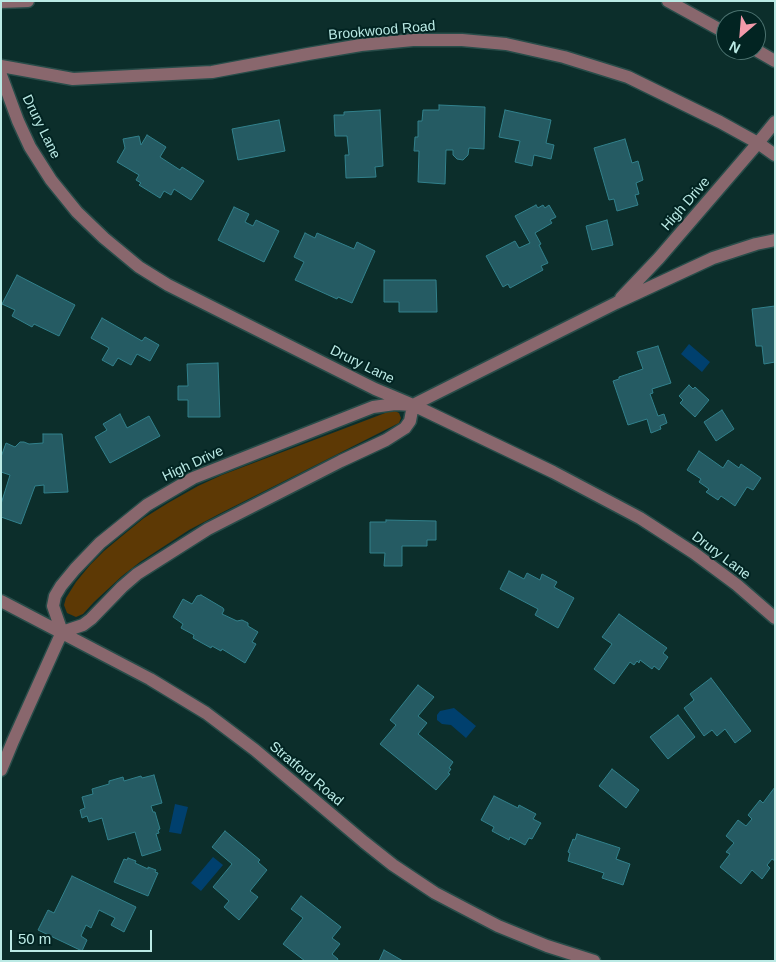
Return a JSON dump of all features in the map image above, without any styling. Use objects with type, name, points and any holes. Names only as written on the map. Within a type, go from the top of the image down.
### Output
[{"type":"street","points":[[1,2],[28,1]]},
{"type":"street","points":[[668,1],[716,27]]},
{"type":"street","name":"Brookwood Road","points":[[1,66],[74,78],[212,72],[352,46],[413,40],[462,40],[506,44],[564,56],[628,77],[683,103],[758,143],[775,155]]},
{"type":"street","name":"Drury Lane","points":[[1,75],[30,147],[51,180],[77,212],[139,267],[168,285],[375,389],[413,405],[553,472],[640,518],[694,553],[737,585],[775,618]]},
{"type":"street","name":"High Drive","points":[[616,303],[659,258],[775,122]]},
{"type":"street","name":"High Drive","points":[[62,632],[53,606],[55,596],[74,568],[100,543],[147,505],[193,478],[373,407],[395,404],[413,405],[616,303],[713,258],[775,240]]},
{"type":"street","points":[[1,770],[62,632],[84,625],[137,574],[208,528],[399,432],[410,421],[413,405]]},
{"type":"street","name":"Stratford Road","points":[[1,601],[150,679],[206,713],[255,750],[364,842],[435,893],[498,926],[547,946],[594,961]]},
{"type":"shaded area","points":[[393,410],[399,413],[401,418],[399,423],[189,530],[122,576],[83,614],[76,617],[67,613],[64,605],[66,598],[90,565],[144,518],[168,503],[222,475]]},
{"type":"water","points":[[689,344],[710,362],[702,372],[681,354]]},
{"type":"water","points":[[454,708],[476,726],[466,738],[451,725],[442,724],[437,720],[437,715],[440,711]]},
{"type":"water","points":[[175,804],[188,807],[181,834],[169,832]]},
{"type":"water","points":[[213,857],[223,865],[201,891],[191,883]]},
{"type":"building","points":[[439,105],[485,107],[484,149],[469,148],[468,155],[463,160],[457,159],[453,155],[453,150],[446,150],[445,184],[418,182],[419,151],[414,151],[415,137],[418,137],[418,121],[422,121],[423,110],[439,110]]},
{"type":"building","points":[[380,110],[383,166],[375,167],[376,177],[346,178],[345,155],[349,155],[347,136],[335,136],[334,115],[344,115],[344,112]]},
{"type":"building","points":[[505,110],[551,120],[546,143],[554,145],[551,159],[534,155],[532,166],[515,162],[520,141],[499,137]]},
{"type":"building","points":[[279,120],[285,151],[238,160],[232,129]]},
{"type":"building","points":[[147,135],[166,147],[160,157],[180,170],[182,167],[204,181],[191,200],[174,189],[171,195],[164,191],[160,198],[139,185],[141,183],[136,180],[139,175],[117,162],[125,148],[123,139],[139,136],[141,145]]},
{"type":"building","points":[[625,139],[632,163],[638,161],[643,180],[636,183],[639,194],[635,195],[638,205],[617,211],[614,199],[609,200],[594,148]]},
{"type":"building","points":[[536,205],[538,208],[543,205],[545,208],[549,205],[556,217],[550,220],[552,223],[535,233],[548,263],[541,266],[543,270],[510,288],[508,284],[503,287],[486,256],[515,241],[519,248],[530,243],[515,216]]},
{"type":"building","points":[[234,207],[249,214],[245,222],[253,226],[256,220],[279,231],[264,262],[218,240]]},
{"type":"building","points":[[607,220],[613,245],[592,250],[586,226]]},
{"type":"building","points":[[305,233],[315,238],[317,233],[354,249],[357,242],[375,251],[352,303],[338,297],[337,299],[295,280],[304,262],[294,257]]},
{"type":"building","points":[[17,275],[75,305],[59,336],[34,324],[32,327],[12,316],[15,310],[2,304]]},
{"type":"building","points":[[384,280],[436,280],[437,312],[399,312],[399,302],[384,302]]},
{"type":"building","points":[[775,306],[775,362],[764,364],[762,346],[756,346],[752,309]]},
{"type":"building","points":[[102,318],[142,341],[145,337],[159,345],[150,361],[137,354],[131,365],[118,358],[113,366],[102,360],[109,348],[91,338]]},
{"type":"building","points":[[658,346],[671,383],[652,389],[653,393],[650,394],[658,416],[664,414],[667,423],[660,426],[661,429],[651,433],[647,419],[628,425],[613,381],[643,369],[637,352]]},
{"type":"building","points":[[218,363],[220,417],[188,417],[188,400],[178,400],[178,386],[188,386],[187,364]]},
{"type":"building","points":[[689,385],[693,389],[695,387],[709,400],[695,417],[680,403],[683,400],[679,396]]},
{"type":"building","points":[[722,410],[734,429],[716,441],[704,422]]},
{"type":"building","points":[[120,414],[127,428],[149,416],[160,436],[110,463],[95,437],[107,430],[103,424]]},
{"type":"building","points":[[43,434],[62,434],[68,492],[44,493],[44,485],[35,486],[21,524],[1,517],[1,504],[10,475],[1,472],[1,457],[6,443],[15,447],[20,442],[29,444],[43,443]]},
{"type":"building","points":[[699,451],[723,468],[728,460],[739,468],[741,464],[761,478],[753,490],[747,487],[735,506],[721,496],[718,500],[706,492],[709,489],[699,482],[701,479],[687,470]]},
{"type":"building","points":[[386,520],[436,521],[436,540],[427,540],[427,546],[402,546],[402,566],[384,566],[385,553],[370,553],[370,522],[386,522]]},
{"type":"building","points":[[509,571],[524,579],[527,573],[540,580],[542,574],[557,582],[554,587],[574,598],[558,628],[535,615],[538,609],[500,589]]},
{"type":"building","points":[[201,595],[223,608],[222,614],[237,621],[242,620],[248,623],[248,626],[258,632],[252,642],[256,644],[245,663],[222,649],[221,651],[212,646],[211,648],[193,638],[194,635],[181,628],[183,624],[173,617],[183,599],[192,604],[197,596]]},
{"type":"building","points":[[619,614],[667,648],[663,653],[668,657],[659,670],[654,666],[652,669],[640,660],[639,663],[637,661],[634,665],[630,662],[614,684],[594,669],[612,644],[602,637]]},
{"type":"building","points":[[711,678],[751,731],[735,743],[725,729],[717,736],[712,730],[704,736],[684,708],[694,700],[690,694]]},
{"type":"building","points":[[418,685],[434,697],[418,716],[427,723],[418,734],[453,762],[449,768],[451,769],[448,773],[450,774],[436,790],[380,744],[396,725],[390,720]]},
{"type":"building","points":[[678,715],[695,737],[668,759],[650,737]]},
{"type":"building","points":[[612,769],[639,790],[626,808],[599,786]]},
{"type":"building","points":[[154,775],[162,803],[151,806],[153,812],[155,812],[160,829],[158,830],[159,833],[156,834],[161,850],[142,856],[135,832],[108,840],[102,818],[89,822],[87,816],[82,818],[80,810],[85,808],[82,797],[93,794],[92,789],[123,777],[124,781],[141,776],[142,778]]},
{"type":"building","points":[[775,787],[775,861],[772,859],[767,865],[770,868],[762,879],[752,870],[741,884],[720,867],[730,854],[726,852],[734,843],[726,836],[738,820],[746,826],[752,819],[748,815],[760,800],[763,803]]},
{"type":"building","points":[[494,796],[518,808],[519,805],[536,814],[533,819],[541,823],[532,839],[529,838],[525,845],[510,837],[509,840],[492,831],[494,827],[481,820]]},
{"type":"building","points":[[225,831],[260,860],[258,862],[267,870],[250,891],[258,897],[239,920],[224,907],[229,901],[213,887],[232,864],[212,847]]},
{"type":"building","points":[[577,834],[620,848],[616,859],[630,864],[623,885],[602,878],[604,873],[568,861],[570,853],[568,852]]},
{"type":"building","points":[[128,858],[148,869],[148,867],[156,870],[155,872],[158,873],[148,896],[114,882],[124,859],[127,860]]},
{"type":"building","points":[[72,876],[136,907],[124,932],[111,925],[115,918],[99,910],[91,928],[86,925],[81,936],[87,940],[82,951],[38,930],[48,910],[54,913]]},
{"type":"building","points":[[301,896],[341,927],[332,938],[340,944],[332,954],[338,959],[337,961],[305,961],[283,944],[303,918],[291,909]]},
{"type":"building","points":[[384,950],[403,961],[379,961]]}]
